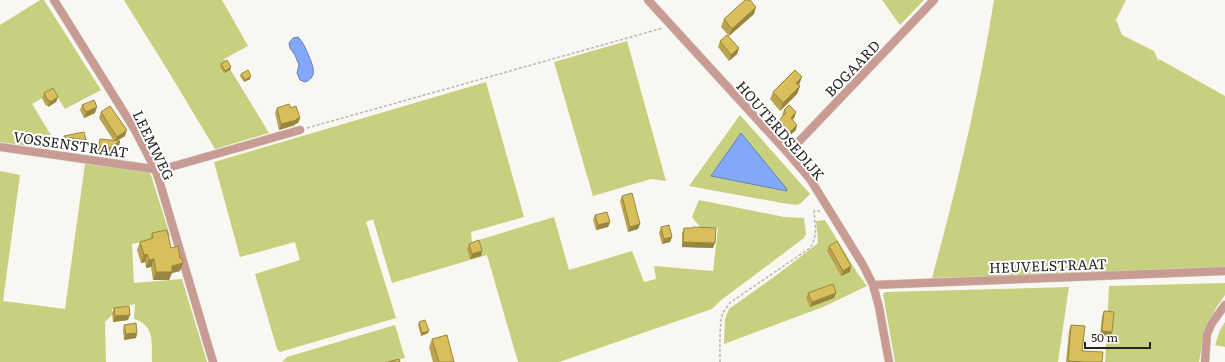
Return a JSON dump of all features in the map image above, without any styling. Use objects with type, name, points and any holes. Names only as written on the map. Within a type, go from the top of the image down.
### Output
[{"type":"street","name":"LEEMWEG","points":[[54,0],[135,130],[155,169],[213,362]]},
{"type":"street","name":"HOUTERDSEDIJK","points":[[648,0],[788,153],[810,180],[863,265],[873,285],[879,307],[889,362]]},
{"type":"street","name":"BOGAARD","points":[[788,153],[934,0]]},
{"type":"street","name":"VOSSENSTRAAT","points":[[0,148],[160,170],[300,130]]},
{"type":"street","name":"HEUVELSTRAAT","points":[[873,285],[1225,271]]},
{"type":"street","points":[[1205,362],[1207,334],[1212,323],[1225,305]]},
{"type":"path","points":[[300,130],[671,26]]},
{"type":"path","points":[[720,362],[721,322],[723,312],[731,302],[810,248],[815,241],[816,236],[814,211],[830,211]]},
{"type":"green space","points":[[40,0],[44,0],[101,90],[65,109],[54,91],[32,104],[60,150],[0,142],[0,25]]},
{"type":"green space","points":[[124,0],[222,0],[248,46],[224,59],[269,133],[215,149]]},
{"type":"green space","points":[[882,0],[924,0],[900,25]]},
{"type":"green space","points":[[994,0],[1126,0],[1116,20],[1122,35],[1154,51],[1159,62],[1159,59],[1225,96],[1225,270],[932,278],[967,140],[982,70]]},
{"type":"green space","points":[[627,41],[666,181],[651,179],[593,196],[554,62]]},
{"type":"green space","points":[[486,82],[524,217],[471,232],[472,242],[554,217],[569,270],[632,251],[644,282],[656,279],[654,266],[713,271],[718,228],[700,227],[692,217],[699,200],[784,217],[804,218],[806,234],[804,238],[720,301],[712,309],[559,362],[518,362],[487,255],[392,283],[373,219],[366,222],[396,318],[280,352],[277,349],[255,274],[300,260],[295,242],[240,257],[214,162]]},
{"type":"green space","points":[[740,115],[810,194],[801,203],[797,205],[782,203],[689,186]]},
{"type":"green space","points":[[85,164],[147,171],[151,175],[170,236],[132,244],[134,283],[182,279],[207,362],[152,362],[151,336],[146,326],[134,319],[135,304],[112,309],[112,315],[105,322],[106,362],[0,362],[0,171],[20,175],[3,301],[65,309]]},
{"type":"green space","points":[[825,220],[867,286],[823,307],[724,344],[725,319],[729,309],[817,244],[816,221]]},
{"type":"green space","points":[[1225,283],[1225,295],[1205,329],[1199,362],[1105,362],[1109,286]]},
{"type":"green space","points":[[1069,287],[1058,362],[895,362],[883,294],[886,292]]},
{"type":"green space","points":[[1225,322],[1225,347],[1215,345],[1220,330]]},
{"type":"green space","points":[[395,325],[405,358],[391,362],[282,362],[287,357]]},
{"type":"water","points":[[298,37],[306,49],[313,70],[312,77],[305,82],[300,80],[297,73],[299,65],[289,43],[293,38]]},
{"type":"water","points":[[741,133],[786,188],[787,191],[711,176]]},
{"type":"building","points":[[745,0],[750,0],[756,7],[732,29],[724,19]]},
{"type":"building","points":[[727,35],[739,48],[731,55],[720,41]]},
{"type":"building","points":[[227,60],[231,67],[225,71],[221,64]]},
{"type":"building","points":[[248,70],[251,76],[245,80],[241,74]]},
{"type":"building","points":[[795,70],[802,77],[796,83],[800,86],[783,103],[773,92]]},
{"type":"building","points":[[53,88],[58,97],[50,102],[44,93]]},
{"type":"building","points":[[94,100],[97,107],[86,112],[82,105]]},
{"type":"building","points":[[289,104],[291,108],[296,106],[300,118],[281,124],[277,108]]},
{"type":"building","points":[[789,105],[796,112],[791,118],[797,125],[790,132],[779,120],[786,113],[784,110]]},
{"type":"building","points":[[110,106],[127,130],[117,137],[101,112]]},
{"type":"building","points":[[84,132],[86,140],[64,137],[64,136]]},
{"type":"building","points":[[100,139],[120,141],[110,148],[99,146]]},
{"type":"building","points":[[632,193],[640,224],[630,227],[622,196]]},
{"type":"building","points":[[607,212],[610,222],[598,225],[595,215]]},
{"type":"building","points":[[669,225],[672,237],[664,239],[661,227]]},
{"type":"building","points":[[684,228],[716,228],[715,243],[683,242]]},
{"type":"building","points":[[167,230],[171,248],[178,246],[180,258],[182,259],[183,263],[172,266],[172,272],[156,272],[154,259],[149,260],[147,254],[144,255],[140,242],[153,238],[152,233]]},
{"type":"building","points":[[479,240],[482,251],[472,254],[469,244]]},
{"type":"building","points":[[837,241],[851,266],[843,271],[829,246]]},
{"type":"building","points":[[833,284],[836,293],[812,302],[808,293]]},
{"type":"building","points":[[129,306],[130,315],[115,316],[114,308]]},
{"type":"building","points":[[1104,311],[1114,312],[1112,332],[1102,331]]},
{"type":"building","points":[[425,320],[429,331],[422,333],[419,322]]},
{"type":"building","points":[[136,323],[137,333],[126,334],[124,325]]},
{"type":"building","points":[[1071,325],[1085,326],[1082,351],[1103,352],[1102,362],[1068,361]]},
{"type":"building","points":[[447,335],[454,362],[439,362],[432,339]]},
{"type":"building","points":[[399,359],[400,362],[388,362]]}]
